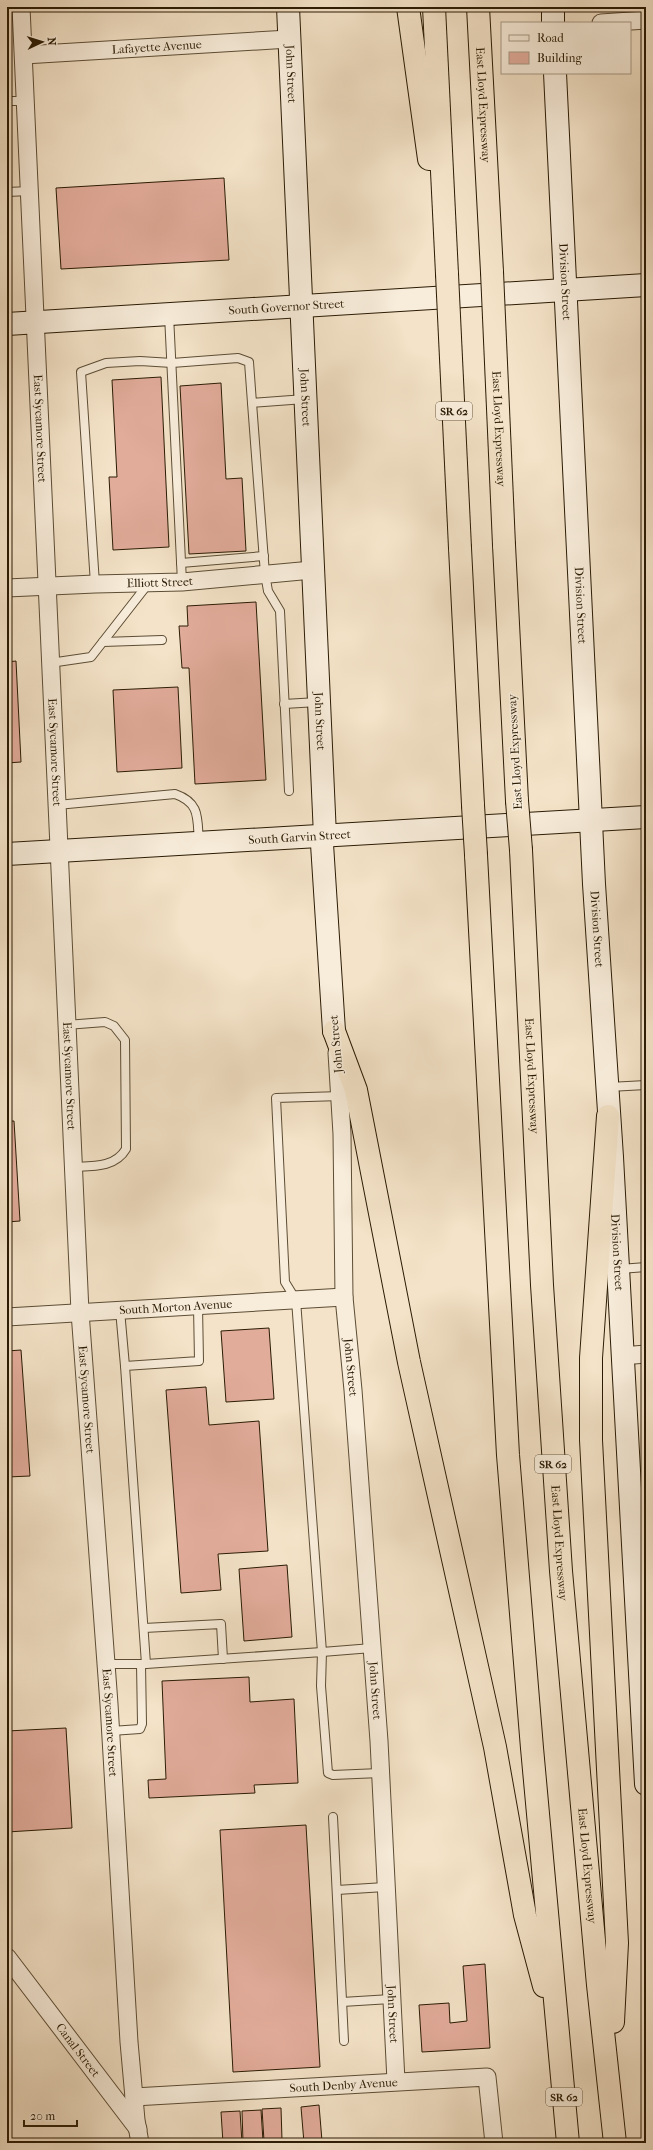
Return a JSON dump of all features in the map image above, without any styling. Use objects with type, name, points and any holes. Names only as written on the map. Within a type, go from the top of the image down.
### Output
[{"type":"highway","points":[[408,7],[430,166],[446,242]]},
{"type":"highway","name":"SR 62","points":[[434,7],[473,805],[508,1455],[532,1748],[561,2050],[568,2143]]},
{"type":"highway","name":"East Lloyd Expressway","points":[[478,7],[542,1285],[561,1570],[598,1985],[615,2143]]},
{"type":"highway","points":[[334,1031],[356,1090],[409,1362],[495,1747],[525,1914],[561,2050]]},
{"type":"highway","points":[[608,1116],[591,1358],[591,1440],[618,1943],[609,2077]]},
{"type":"main road","name":"John Street","points":[[288,7],[325,836],[322,844],[334,1031]]},
{"type":"main road","points":[[553,7],[553,22]]},
{"type":"main road","name":"Division Street","points":[[555,74],[606,1087],[612,1157],[622,1356],[642,1633],[646,1784]]},
{"type":"main road","name":"South Governor Street","points":[[7,324],[646,285]]},
{"type":"main road","name":"South Garvin Street","points":[[7,854],[646,817]]},
{"type":"street","name":"East Sycamore Street","points":[[21,7],[72,1167],[80,1312],[111,1731],[134,2097],[139,2136]]},
{"type":"street","points":[[616,22],[646,20]]},
{"type":"street","name":"Lafayette Avenue","points":[[24,55],[289,39]]},
{"type":"street","name":"Elliott Street","points":[[7,588],[182,582],[312,570]]},
{"type":"street","name":"John Street","points":[[334,1031],[341,1096],[344,1297],[372,1648],[396,2081]]},
{"type":"street","name":"South Morton Avenue","points":[[7,1317],[344,1297]]},
{"type":"street","points":[[622,1356],[646,1354]]},
{"type":"street","name":"Canal Street","points":[[7,1957],[139,2136],[148,2143]]},
{"type":"street","name":"South Denby Avenue","points":[[134,2097],[487,2077],[494,2143]]},
{"type":"lane","points":[[7,101],[26,101]]},
{"type":"lane","points":[[7,192],[30,191]]},
{"type":"lane","points":[[169,314],[182,582]]},
{"type":"lane","points":[[95,584],[82,372],[106,363],[140,361],[172,363],[238,358],[249,362],[265,574],[268,591],[280,611],[289,790]]},
{"type":"lane","points":[[252,403],[305,399]]},
{"type":"lane","points":[[181,563],[264,556]]},
{"type":"lane","points":[[50,663],[91,658],[150,582]]},
{"type":"lane","points":[[103,642],[162,640]]},
{"type":"lane","points":[[284,704],[319,702]]},
{"type":"lane","points":[[57,805],[175,794],[187,798],[196,812],[199,844]]},
{"type":"lane","points":[[66,1025],[105,1022],[114,1026],[125,1040],[126,1149],[122,1156],[109,1164],[72,1167]]},
{"type":"lane","points":[[606,1087],[646,1085]]},
{"type":"lane","points":[[341,1096],[276,1098],[285,1282],[296,1300],[322,1652],[320,1686],[328,1773],[333,1776],[380,1773]]},
{"type":"lane","points":[[617,1269],[646,1267]]},
{"type":"lane","points":[[125,1366],[199,1361],[198,1306]]},
{"type":"lane","points":[[111,1731],[140,1729],[142,1724],[144,1664],[144,1628],[120,1310]]},
{"type":"lane","points":[[144,1628],[221,1624],[223,1658]]},
{"type":"lane","points":[[106,1664],[144,1664],[372,1648]]},
{"type":"lane","points":[[333,1817],[344,2041]]},
{"type":"lane","points":[[336,1890],[385,1887]]},
{"type":"lane","points":[[342,2002],[391,1999]]},
{"type":"building","points":[[224,178],[229,260],[61,269],[56,188]]},
{"type":"building","points":[[161,377],[169,547],[113,550],[109,477],[117,477],[112,380]]},
{"type":"building","points":[[221,383],[226,479],[242,478],[246,551],[189,554],[180,386]]},
{"type":"building","points":[[256,602],[266,780],[195,784],[189,668],[182,668],[179,626],[188,626],[187,606]]},
{"type":"building","points":[[16,661],[21,762],[7,763],[7,662]]},
{"type":"building","points":[[178,687],[182,768],[117,772],[113,690]]},
{"type":"building","points":[[7,1012],[11,1093],[7,1093]]},
{"type":"building","points":[[7,1121],[14,1121],[20,1221],[7,1222]]},
{"type":"building","points":[[269,1328],[274,1399],[226,1402],[221,1331]]},
{"type":"building","points":[[21,1350],[30,1476],[7,1477],[7,1351]]},
{"type":"building","points":[[206,1387],[209,1425],[259,1421],[268,1551],[218,1554],[221,1590],[181,1593],[166,1390]]},
{"type":"building","points":[[287,1565],[292,1637],[244,1641],[239,1569]]},
{"type":"building","points":[[249,1677],[250,1702],[294,1699],[298,1783],[254,1785],[255,1793],[149,1798],[148,1780],[166,1779],[162,1681]]},
{"type":"building","points":[[66,1728],[72,1828],[7,1832],[7,1731]]},
{"type":"building","points":[[306,1825],[320,2067],[233,2072],[220,1830]]},
{"type":"building","points":[[485,1964],[490,2048],[422,2052],[419,2005],[449,2003],[450,2023],[467,2021],[463,1966]]},
{"type":"building","points":[[319,2105],[322,2141],[304,2143],[301,2107]]},
{"type":"building","points":[[281,2108],[282,2140],[264,2141],[262,2109]]},
{"type":"building","points":[[261,2110],[263,2141],[243,2142],[242,2111]]},
{"type":"building","points":[[240,2111],[242,2143],[223,2143],[221,2112]]}]
